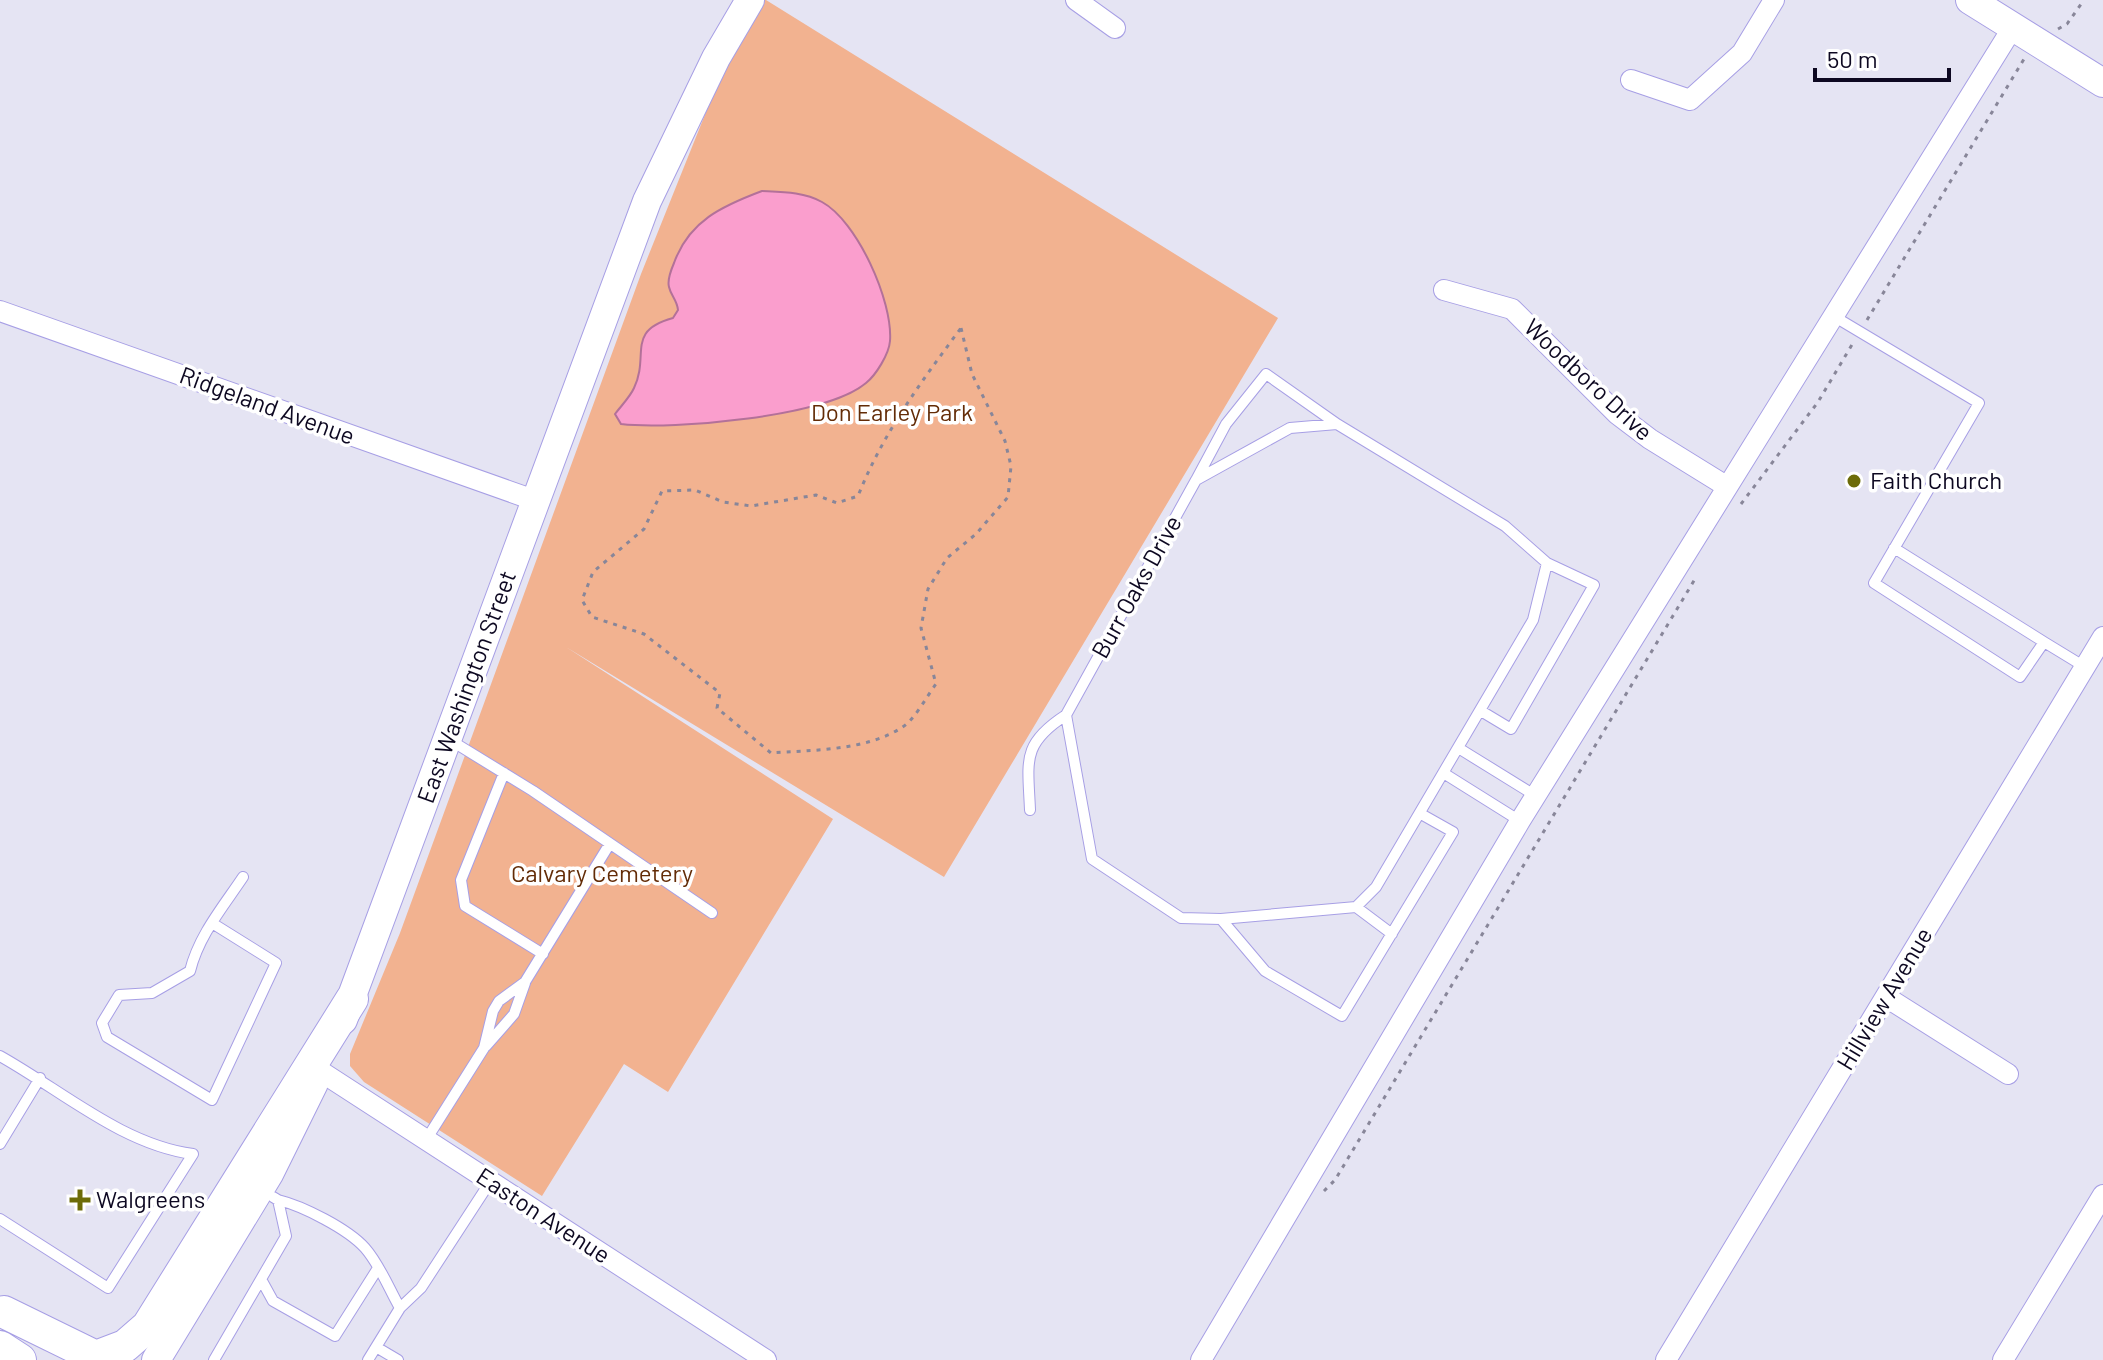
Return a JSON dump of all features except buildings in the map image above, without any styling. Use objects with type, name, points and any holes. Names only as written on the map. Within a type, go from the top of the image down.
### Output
[{"type":"main road","name":"East Washington Street","points":[[156,1360],[269,1195],[352,999],[450,740],[534,500],[653,187],[716,58],[750,0]]},
{"type":"main road","points":[[1970,0],[2103,83]]},
{"type":"main road","points":[[2,1311],[96,1357],[125,1346],[148,1326],[352,999]]},
{"type":"main road","points":[[2,1311],[80,1360]]},
{"type":"main road","points":[[0,1347],[20,1360]]},
{"type":"street","points":[[1076,0],[1115,28]]},
{"type":"street","points":[[1631,80],[1690,100],[1742,53],[1774,0]]},
{"type":"street","points":[[1201,1360],[1520,821],[2013,27]]},
{"type":"street","name":"Woodboro Drive","points":[[1444,290],[1512,309],[1617,414],[1650,439],[1726,486]]},
{"type":"street","name":"Ridgeland Avenue","points":[[0,311],[534,500]]},
{"type":"street","name":"Hillview Avenue","points":[[1666,1360],[2101,644]]},
{"type":"street","points":[[1886,997],[2008,1074]]},
{"type":"street","name":"Easton Avenue","points":[[320,1071],[766,1360]]},
{"type":"street","points":[[2003,1360],[2103,1195]]},
{"type":"lane","points":[[1835,317],[1979,403],[1874,583],[2020,677],[2044,642]]},
{"type":"lane","name":"Burr Oaks Drive","points":[[1066,715],[1226,424],[1266,374],[1337,424]]},
{"type":"lane","points":[[1196,480],[1290,428],[1337,424],[1505,526],[1547,563],[1594,585],[1511,729],[1481,711]]},
{"type":"lane","points":[[1894,548],[2085,667]]},
{"type":"lane","points":[[1030,810],[1028,762],[1039,732],[1066,715],[1092,859],[1181,918],[1221,919],[1356,907],[1376,887],[1460,749],[1533,620],[1547,563]]},
{"type":"lane","points":[[450,740],[712,913]]},
{"type":"lane","points":[[1460,749],[1536,796]]},
{"type":"lane","points":[[504,773],[461,880],[461,899],[471,911],[543,954]]},
{"type":"lane","points":[[1445,774],[1520,821]]},
{"type":"lane","points":[[1221,919],[1265,971],[1342,1016],[1453,832],[1421,814]]},
{"type":"lane","points":[[426,1140],[484,1048],[514,1014],[525,982],[609,845]]},
{"type":"lane","points":[[212,923],[276,963],[212,1100],[107,1037],[102,1023],[119,995],[152,993],[190,971],[196,946],[243,877]]},
{"type":"lane","points":[[1356,907],[1392,934]]},
{"type":"lane","points":[[484,1048],[493,1011],[499,1001],[525,982]]},
{"type":"lane","points":[[0,1056],[97,1115],[165,1150],[193,1154],[108,1288],[0,1219]]},
{"type":"lane","points":[[0,1144],[40,1078]]},
{"type":"lane","points":[[368,1360],[400,1308],[421,1288],[490,1182]]},
{"type":"lane","points":[[269,1195],[301,1206],[365,1247],[400,1308]]},
{"type":"lane","points":[[214,1360],[286,1236],[269,1195]]},
{"type":"lane","points":[[262,1281],[273,1301],[335,1336],[378,1268]]},
{"type":"lane","points":[[376,1347],[398,1360]]},
{"type":"path","points":[[2047,26],[2059,29],[2067,24],[2084,0]]},
{"type":"path","points":[[1733,515],[1818,402],[2022,62]]},
{"type":"path","points":[[961,328],[972,374],[1005,441],[1011,466],[1008,497],[976,534],[947,558],[928,589],[921,628],[936,684],[904,727],[887,735],[833,748],[771,753],[717,708],[720,693],[644,634],[592,617],[582,600],[593,572],[644,529],[662,491],[695,490],[723,502],[751,506],[816,495],[837,503],[858,496],[875,453],[894,422],[961,328]]},
{"type":"path","points":[[1315,1200],[1335,1180],[1700,569]]},
{"type":"green space","name":"Don Earley Park","points":[[751,0],[766,0],[1278,318],[944,877],[566,647],[833,819],[668,1092],[624,1064],[542,1196],[364,1082],[350,1066],[350,1054],[400,933],[641,274]]},
{"type":"shaded area","points":[[762,191],[808,196],[822,202],[848,226],[870,264],[886,305],[890,341],[881,364],[866,383],[846,395],[818,405],[711,423],[621,424],[615,414],[634,388],[644,337],[658,323],[673,318],[678,310],[669,281],[680,248],[709,217]]},
{"type":"place","name":"Faith Church","points":[[1854,481]]},
{"type":"place","name":"Walgreens","points":[[80,1200]]},
{"type":"park label","name":"Calvary Cemetery","points":[[602,874]]}]
